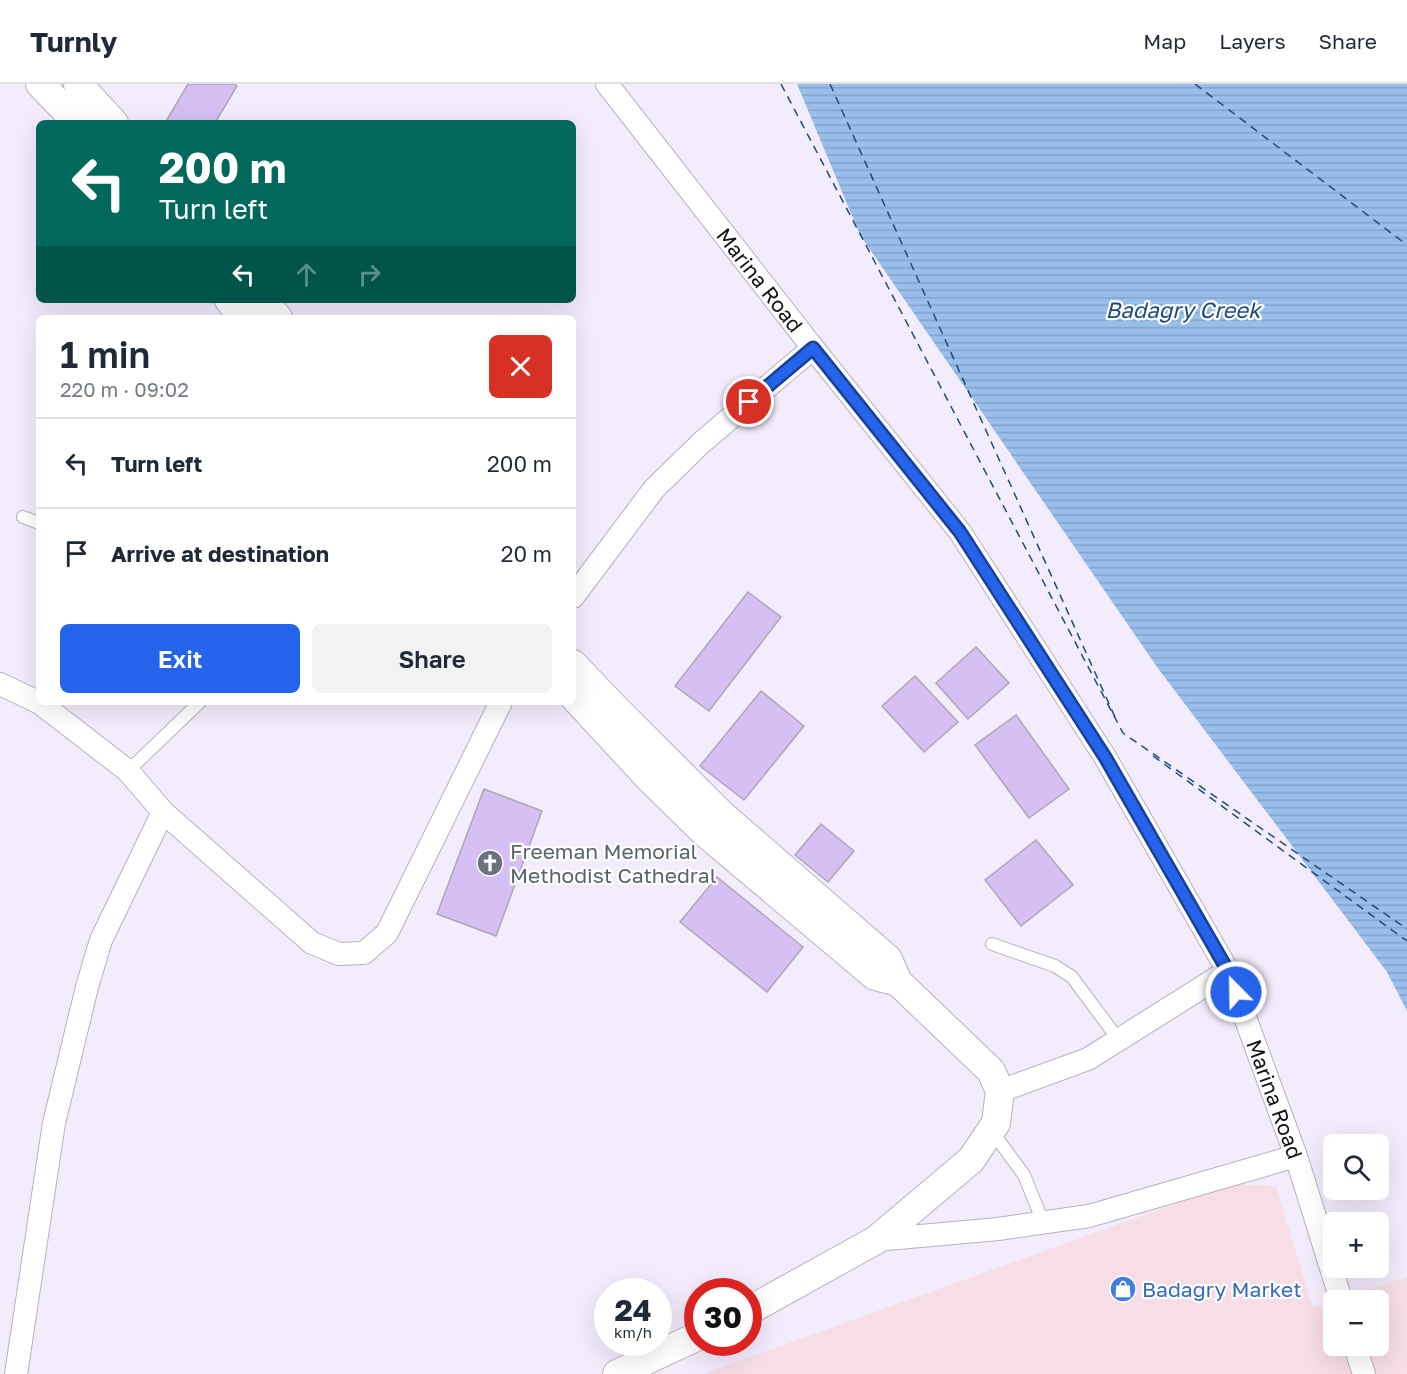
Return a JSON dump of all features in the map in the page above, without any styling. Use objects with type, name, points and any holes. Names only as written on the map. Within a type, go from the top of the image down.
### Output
[{"type":"street","points":[[40,84],[75,120]]},
{"type":"street","points":[[78,84],[111,120]]},
{"type":"street","name":"Marina Road","points":[[607,84],[960,532],[1105,757],[1228,971],[1296,1156],[1338,1290]]},
{"type":"street","points":[[232,303],[242,315]]},
{"type":"street","points":[[266,303],[276,315]]},
{"type":"street","points":[[576,593],[654,489],[701,443],[813,348]]},
{"type":"street","points":[[576,666],[623,717],[721,814],[888,959],[898,982],[991,1071],[1000,1091],[996,1123],[970,1160],[876,1240],[762,1303]]},
{"type":"street","points":[[0,684],[36,701]]},
{"type":"street","points":[[576,699],[648,777],[704,832],[875,976],[898,982]]},
{"type":"street","points":[[43,705],[128,771],[164,813],[312,943],[339,954],[364,953],[387,933],[500,705]]},
{"type":"street","points":[[16,1374],[54,1123],[87,987],[101,940],[164,813]]},
{"type":"street","points":[[1000,1091],[1088,1059],[1228,971]]},
{"type":"street","points":[[876,1240],[998,1229],[1089,1216],[1296,1156]]},
{"type":"street","points":[[623,1373],[684,1343]]},
{"type":"street","points":[[1358,1356],[1364,1374]]},
{"type":"lane","points":[[23,517],[36,522]]},
{"type":"lane","points":[[128,771],[197,705]]},
{"type":"lane","points":[[992,944],[1055,966],[1072,977],[1118,1039]]},
{"type":"lane","points":[[991,1130],[1024,1175],[1043,1222]]},
{"type":"shaded area","name":"Badagry Market","points":[[1230,1184],[1276,1186],[1313,1308],[1323,1304],[1323,1356],[1389,1356],[1389,1290],[1367,1290],[1407,1277],[1407,1374],[703,1374],[753,1356],[762,1356],[762,1353]]},
{"type":"water","name":"Badagry Creek","points":[[797,84],[1407,84],[1407,1011],[1387,972],[1157,667],[860,235]]},
{"type":"building","points":[[188,84],[234,84],[237,86],[217,120],[167,120]]},
{"type":"building","points":[[748,592],[781,617],[709,711],[675,686]]},
{"type":"building","points":[[976,647],[1009,683],[968,719],[936,683]]},
{"type":"building","points":[[915,676],[958,722],[924,752],[882,706]]},
{"type":"building","points":[[761,691],[804,726],[744,800],[700,766]]},
{"type":"building","points":[[1016,715],[1069,789],[1029,818],[975,745]]},
{"type":"building","name":"Freeman Memorial Methodist Cathedral","points":[[484,789],[542,811],[496,936],[437,914]]},
{"type":"building","points":[[821,824],[854,851],[828,882],[795,855]]},
{"type":"building","points":[[1036,840],[1073,885],[1021,926],[985,880]]},
{"type":"building","points":[[717,877],[803,947],[767,992],[680,922]]},
{"type":"ferry route","points":[[781,84],[1123,733],[1407,929]]},
{"type":"ferry route","points":[[830,84],[1115,717]]},
{"type":"ferry route","points":[[1195,84],[1407,245]]},
{"type":"ferry route","points":[[1153,756],[1407,941]]},
{"type":"place","name":"Freeman Memorial Methodist Cathedral","points":[[490,863]]},
{"type":"place","name":"Badagry Market","points":[[1123,1289]]},
{"type":"route","points":[[749,402],[813,348],[960,532],[1105,757],[1228,971],[1236,992]]}]
